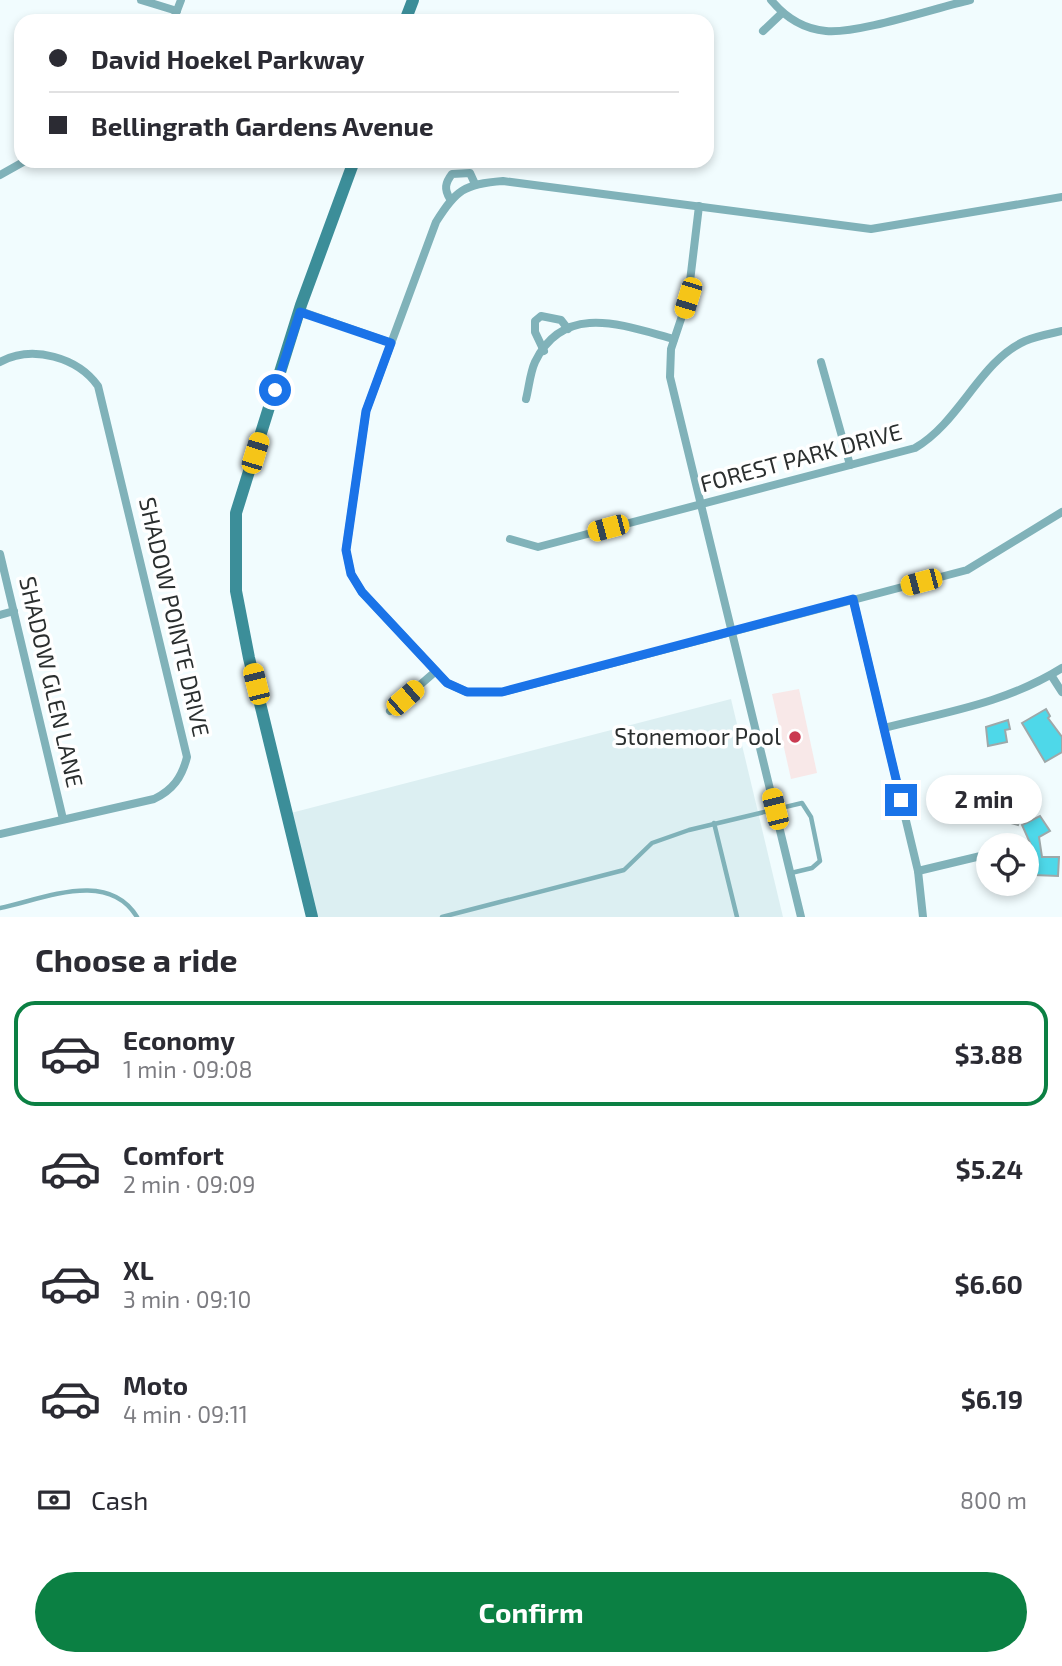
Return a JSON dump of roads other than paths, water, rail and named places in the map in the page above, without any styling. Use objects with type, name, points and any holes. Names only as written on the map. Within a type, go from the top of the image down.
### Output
[{"type":"main road","points":[[312,917],[249,658],[236,591],[236,513],[300,312],[351,168]]},
{"type":"street","points":[[141,0],[177,11]]},
{"type":"street","points":[[176,14],[181,0]]},
{"type":"street","points":[[771,0],[782,14],[804,26],[827,31],[855,28],[970,0]]},
{"type":"street","points":[[763,31],[782,14]]},
{"type":"street","points":[[450,200],[446,182],[452,174],[470,173],[475,184]]},
{"type":"street","points":[[1062,197],[871,229],[503,181],[464,188],[450,200],[436,222],[366,411],[346,550],[351,574],[362,592],[447,683],[467,692],[502,692],[967,570],[1062,512]]},
{"type":"street","points":[[699,206],[688,298],[674,340],[670,377],[801,917]]},
{"type":"street","points":[[300,312],[391,343]]},
{"type":"street","points":[[544,351],[535,332],[535,321],[541,316],[561,320],[568,329]]},
{"type":"street","points":[[526,399],[536,362],[568,329],[595,321],[674,340]]},
{"type":"street","name":"FOREST PARK DRIVE","points":[[510,539],[538,547],[915,448],[931,439],[1008,352],[1023,342],[1062,331]]},
{"type":"street","name":"SHADOW POINTE DRIVE","points":[[0,362],[27,356],[69,360],[87,371],[99,386],[187,757],[184,770],[168,792],[154,799],[0,834]]},
{"type":"street","points":[[821,362],[850,465]]},
{"type":"street","name":"SHADOW GLEN LANE","points":[[0,554],[64,820]]},
{"type":"street","points":[[853,599],[918,871],[923,917]]},
{"type":"street","points":[[0,615],[14,611]]},
{"type":"street","points":[[884,728],[999,699],[1062,668]]},
{"type":"street","points":[[390,711],[436,671]]},
{"type":"street","points":[[1051,675],[1062,692]]},
{"type":"street","points":[[918,871],[976,857]]},
{"type":"lane","points":[[442,917],[624,870],[652,843],[714,824],[802,803],[811,817],[820,861],[812,868],[790,873]]},
{"type":"lane","points":[[714,824],[737,917]]},
{"type":"lane","points":[[0,908],[97,890],[122,899],[137,917]]},
{"type":"place","name":"Stonemoor Pool","points":[[795,737]]}]
